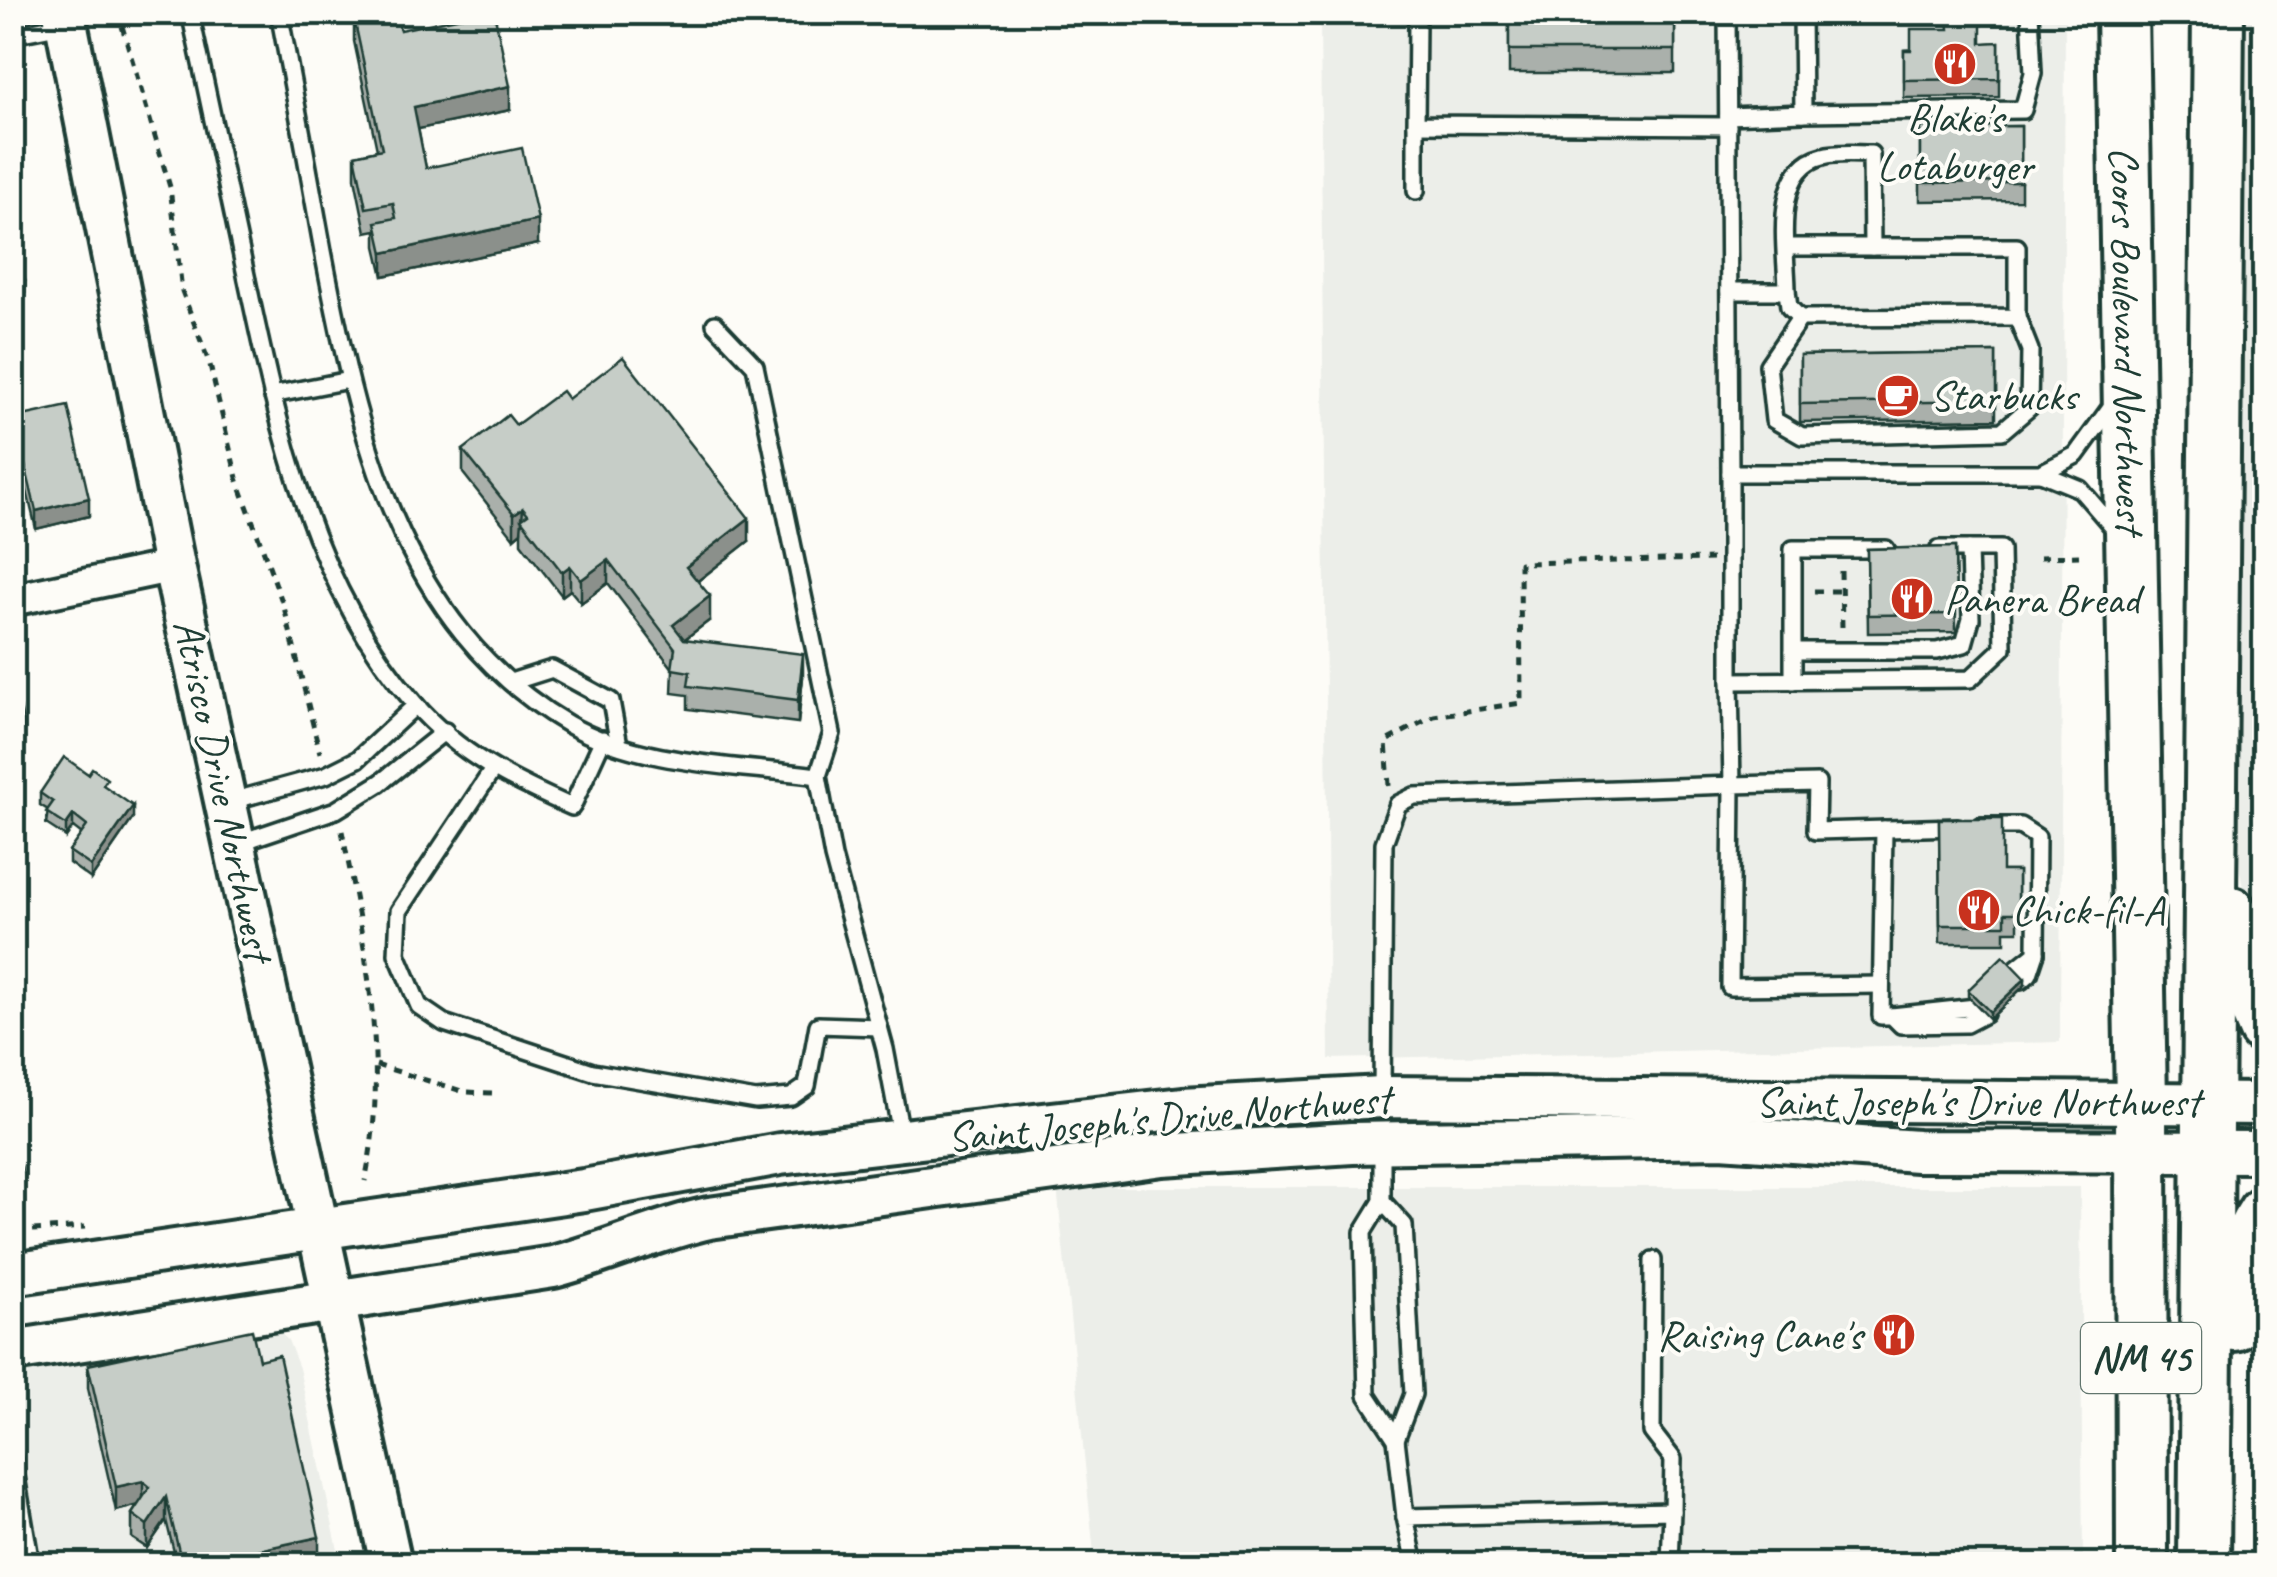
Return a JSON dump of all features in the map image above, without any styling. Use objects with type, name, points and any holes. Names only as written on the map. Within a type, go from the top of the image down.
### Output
[{"type":"main road","name":"Coors Boulevard Northwest","points":[[2122,12],[2141,1127],[2142,1564]]},
{"type":"main road","name":"Coors Boulevard Northwest","points":[[2205,1564],[2218,12]]},
{"type":"main road","points":[[2211,807],[2244,981],[2264,1028]]},
{"type":"main road","points":[[2205,1564],[2228,1519],[2236,1275],[2252,1230],[2264,1212]]},
{"type":"street","name":"Atrisco Drive Northwest","points":[[65,18],[174,566],[391,1564]]},
{"type":"street","points":[[12,600],[174,566]]},
{"type":"street","points":[[1382,1097],[1382,1142]]},
{"type":"street","name":"Saint Joseph's Drive Northwest","points":[[14,1273],[584,1190],[780,1154],[1182,1108],[1382,1097],[2208,1127],[2264,1104]]},
{"type":"street","name":"Saint Joseph's Drive Northwest","points":[[12,1351],[552,1267],[600,1254],[661,1229],[764,1209],[1162,1156],[1382,1142],[1721,1137],[1917,1151],[2141,1127]]},
{"type":"street","name":"Saint Joseph's Drive Northwest","points":[[2208,1127],[2264,1152]]},
{"type":"lane","points":[[190,12],[272,396],[318,549],[359,628],[416,705],[492,771],[572,808],[611,742],[611,701],[552,669],[511,682]]},
{"type":"lane","points":[[279,12],[349,380],[385,501],[428,588],[485,662],[569,725],[639,752],[818,776]]},
{"type":"lane","points":[[1727,12],[1730,987],[1882,985]]},
{"type":"lane","points":[[1802,12],[1803,113]]},
{"type":"lane","points":[[1416,124],[1728,121],[1803,113],[2023,110],[2033,73],[2030,12]]},
{"type":"lane","points":[[12,35],[65,18]]},
{"type":"lane","points":[[1416,191],[1417,21]]},
{"type":"lane","points":[[1872,247],[1870,154],[1826,155],[1802,168],[1787,192],[1786,247],[1786,291],[1789,306],[1800,318],[2017,318]]},
{"type":"lane","points":[[1786,247],[2017,247],[2017,318],[2030,350],[2029,408],[2002,431],[1802,436],[1774,420],[1768,365],[1800,318]]},
{"type":"lane","points":[[1728,291],[1786,291]]},
{"type":"lane","points":[[715,324],[755,366],[832,733],[818,776],[833,857],[879,1027],[903,1142]]},
{"type":"lane","points":[[2041,473],[2076,455],[2115,402],[2128,374]]},
{"type":"lane","points":[[272,396],[349,380]]},
{"type":"lane","points":[[1730,472],[2041,473],[2080,489],[2132,553]]},
{"type":"lane","points":[[1793,680],[1793,549],[1910,549]]},
{"type":"lane","points":[[1730,681],[1970,679],[2003,648],[2000,549],[1930,549]]},
{"type":"lane","points":[[1793,651],[1937,651],[1964,644],[1971,619],[1969,549]]},
{"type":"lane","points":[[226,802],[326,774],[358,758],[416,705]]},
{"type":"lane","points":[[234,844],[336,810],[380,783],[445,731]]},
{"type":"lane","points":[[492,771],[399,911],[397,954],[406,983],[419,1006],[444,1023],[593,1072],[756,1100],[791,1097],[808,1086],[818,1026],[879,1027]]},
{"type":"lane","points":[[1382,1097],[1384,844],[1398,804],[1414,796],[1817,783],[1816,831],[2020,826],[2037,838],[2036,953],[2016,976]]},
{"type":"lane","points":[[1884,829],[1882,985],[1886,1016],[1980,1011]]},
{"type":"lane","points":[[1382,1142],[1382,1200],[1363,1232],[1367,1395],[1396,1439],[1415,1564]]},
{"type":"lane","points":[[12,1170],[14,1273]]},
{"type":"lane","points":[[1382,1200],[1404,1225],[1412,1394],[1396,1439]]},
{"type":"lane","points":[[1653,1260],[1652,1432],[1674,1459],[1670,1564]]},
{"type":"lane","points":[[12,1453],[32,1564]]},
{"type":"lane","points":[[1406,1517],[1672,1511]]},
{"type":"path","points":[[122,26],[170,188],[182,290],[210,366],[237,478],[284,607],[321,756]]},
{"type":"path","points":[[2040,558],[2079,556]]},
{"type":"path","points":[[1391,816],[1386,741],[1434,716],[1521,704],[1520,563],[1730,558]]},
{"type":"path","points":[[1840,563],[1842,630]]},
{"type":"path","points":[[1814,591],[1841,591]]},
{"type":"path","points":[[342,831],[358,910],[376,1065],[375,1117],[365,1181]]},
{"type":"path","points":[[376,1065],[465,1092],[492,1094]]},
{"type":"shaded area","points":[[1320,13],[2065,13],[2060,1042],[1329,1059]]},
{"type":"shaded area","points":[[2237,13],[2264,13],[2264,1009],[2237,854]]},
{"type":"shaded area","points":[[1057,1187],[2080,1187],[2083,1564],[1095,1564]]},
{"type":"shaded area","points":[[278,1331],[288,1340],[299,1368],[341,1564],[13,1564],[12,1367]]},
{"type":"building","points":[[396,12],[400,30],[494,12],[510,86],[414,107],[426,168],[522,148],[538,220],[383,253],[376,222],[396,218],[393,203],[366,208],[355,155],[382,149],[354,18]]},
{"type":"building","points":[[1509,12],[1675,12],[1675,50],[1509,50]]},
{"type":"building","name":"Blake's Lotaburger","points":[[1981,18],[1981,43],[1999,42],[1999,79],[1904,80],[1904,50],[1911,50],[1911,29],[1949,29],[1948,19]]},
{"type":"building","points":[[2021,126],[2021,182],[1920,183],[1920,127]]},
{"type":"building","points":[[17,242],[25,281],[12,283],[12,243]]},
{"type":"building","name":"Starbucks","points":[[1996,352],[1996,401],[1800,404],[1800,355]]},
{"type":"building","points":[[623,357],[749,518],[686,567],[710,596],[673,625],[684,639],[803,654],[798,700],[688,686],[690,672],[672,669],[675,648],[608,560],[581,580],[570,566],[562,572],[521,519],[528,514],[523,508],[514,514],[463,450],[508,415],[516,425],[562,391],[568,399]]},
{"type":"building","points":[[68,406],[89,498],[36,511],[14,418]]},
{"type":"building","name":"Panera Bread","points":[[1955,547],[1956,614],[1868,615],[1867,549]]},
{"type":"building","points":[[12,671],[23,720],[12,723]]},
{"type":"building","points":[[64,757],[88,774],[92,768],[107,779],[103,785],[133,806],[91,866],[69,851],[87,826],[73,815],[66,825],[46,812],[53,802],[40,793]]},
{"type":"building","name":"Chick-fil-A","points":[[1939,819],[2002,819],[2002,871],[2018,871],[2018,913],[2005,913],[2005,925],[1940,925]]},
{"type":"building","points":[[2003,956],[2025,979],[1990,1012],[1968,990]]},
{"type":"building","points":[[252,1330],[259,1360],[279,1355],[319,1537],[182,1564],[166,1497],[147,1525],[132,1514],[150,1487],[143,1481],[116,1487],[88,1365]]},
{"type":"place","name":"Blake's Lotaburger","points":[[1955,64]]},
{"type":"place","name":"Starbucks","points":[[1898,396]]},
{"type":"place","name":"Panera Bread","points":[[1912,599]]},
{"type":"place","name":"Chick-fil-A","points":[[1979,910]]},
{"type":"place","name":"Raising Cane's","points":[[1894,1335]]}]
